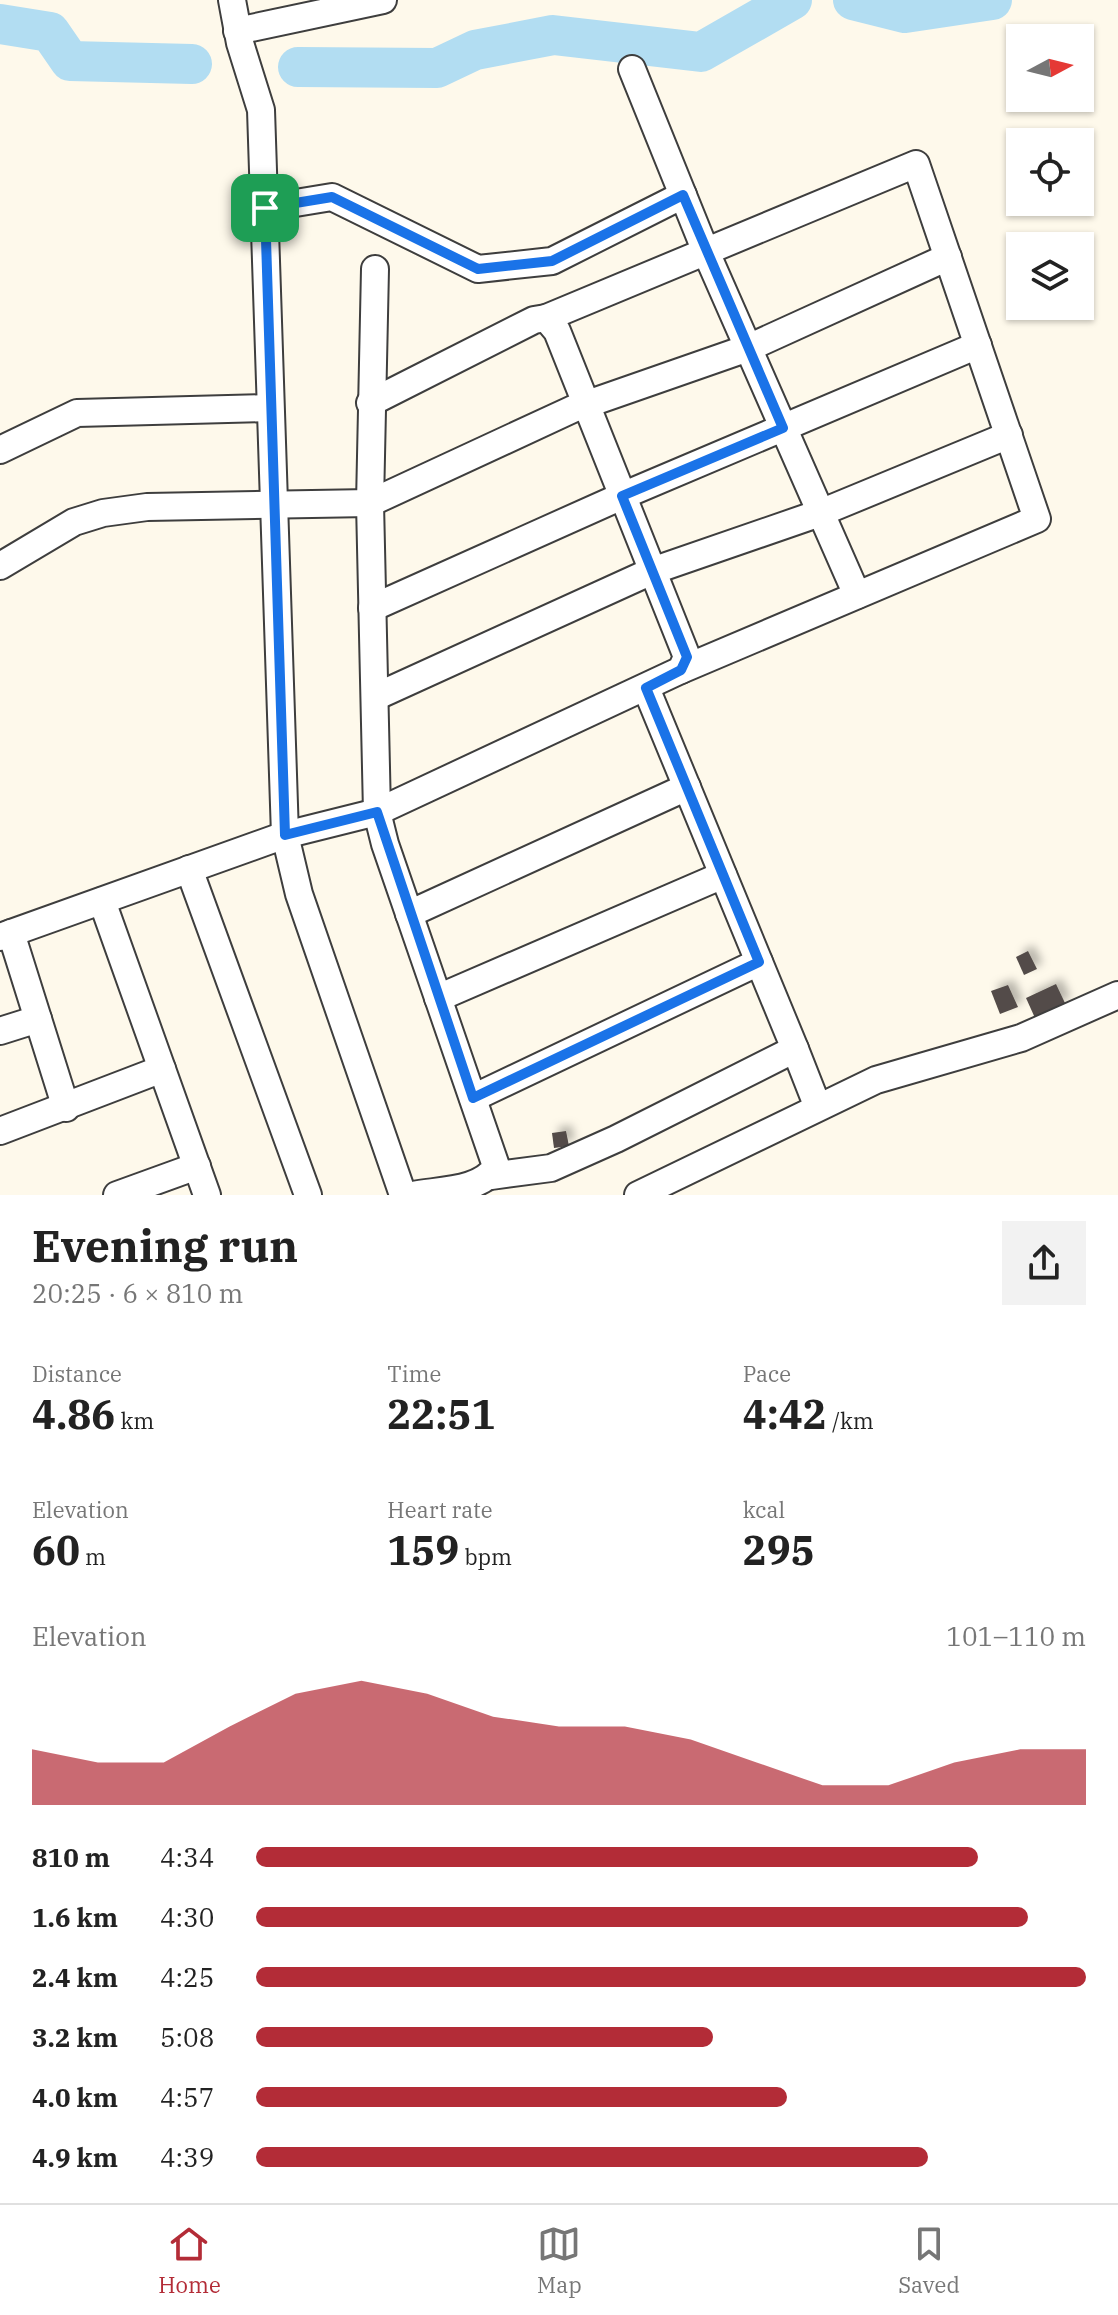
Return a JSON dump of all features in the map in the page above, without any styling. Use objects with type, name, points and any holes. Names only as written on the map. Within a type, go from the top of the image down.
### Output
[{"type":"street","points":[[232,0],[237,31],[261,110],[285,835],[299,894],[403,1195]]},
{"type":"street","points":[[237,31],[383,0]]},
{"type":"street","points":[[632,69],[706,252],[857,595]]},
{"type":"street","points":[[66,1108],[38,1019],[6,935],[285,835],[377,812],[681,670],[1037,519],[916,164],[546,318],[534,320],[370,403]]},
{"type":"street","points":[[265,208],[332,197],[478,269],[552,261],[683,195]]},
{"type":"street","points":[[0,566],[74,522],[103,513],[147,507],[370,503],[586,405],[748,348],[948,257]]},
{"type":"street","points":[[375,269],[370,503],[377,812],[496,1166],[491,1176]]},
{"type":"street","points":[[546,318],[557,331],[687,657],[681,670]]},
{"type":"street","points":[[372,608],[622,496],[978,345]]},
{"type":"street","points":[[0,450],[77,413],[269,408]]},
{"type":"street","points":[[375,697],[652,571],[820,513],[1009,435]]},
{"type":"street","points":[[646,688],[817,1105]]},
{"type":"street","points":[[409,914],[687,787]]},
{"type":"street","points":[[189,869],[308,1195]]},
{"type":"street","points":[[438,998],[723,875]]},
{"type":"street","points":[[102,901],[207,1195]]},
{"type":"street","points":[[473,1098],[759,962]]},
{"type":"street","points":[[638,1195],[817,1105],[876,1080],[1021,1038],[1118,995]]},
{"type":"street","points":[[0,1031],[38,1019]]},
{"type":"street","points":[[413,1195],[471,1184],[491,1176],[551,1168],[795,1049]]},
{"type":"street","points":[[0,1131],[162,1069]]},
{"type":"street","points":[[117,1195],[197,1166]]},
{"type":"building","points":[[1028,951],[1037,969],[1024,975],[1016,957]]},
{"type":"building","points":[[1056,984],[1065,1003],[1035,1018],[1026,998]]},
{"type":"building","points":[[1008,985],[1018,1007],[1000,1014],[991,991]]},
{"type":"building","points":[[566,1131],[569,1146],[554,1148],[552,1133]]},
{"type":"waterway","points":[[298,67],[437,68],[475,50],[553,35],[701,52],[792,0]]},
{"type":"waterway","points":[[853,0],[905,13],[992,0]]},
{"type":"waterway","points":[[0,24],[50,32],[70,61],[192,64]]},
{"type":"route","points":[[683,195],[783,428],[622,496],[687,657],[681,670],[646,688],[759,962],[473,1098],[385,844],[377,812],[285,835],[272,503],[265,208],[332,197],[478,269],[552,261],[683,195]]}]
